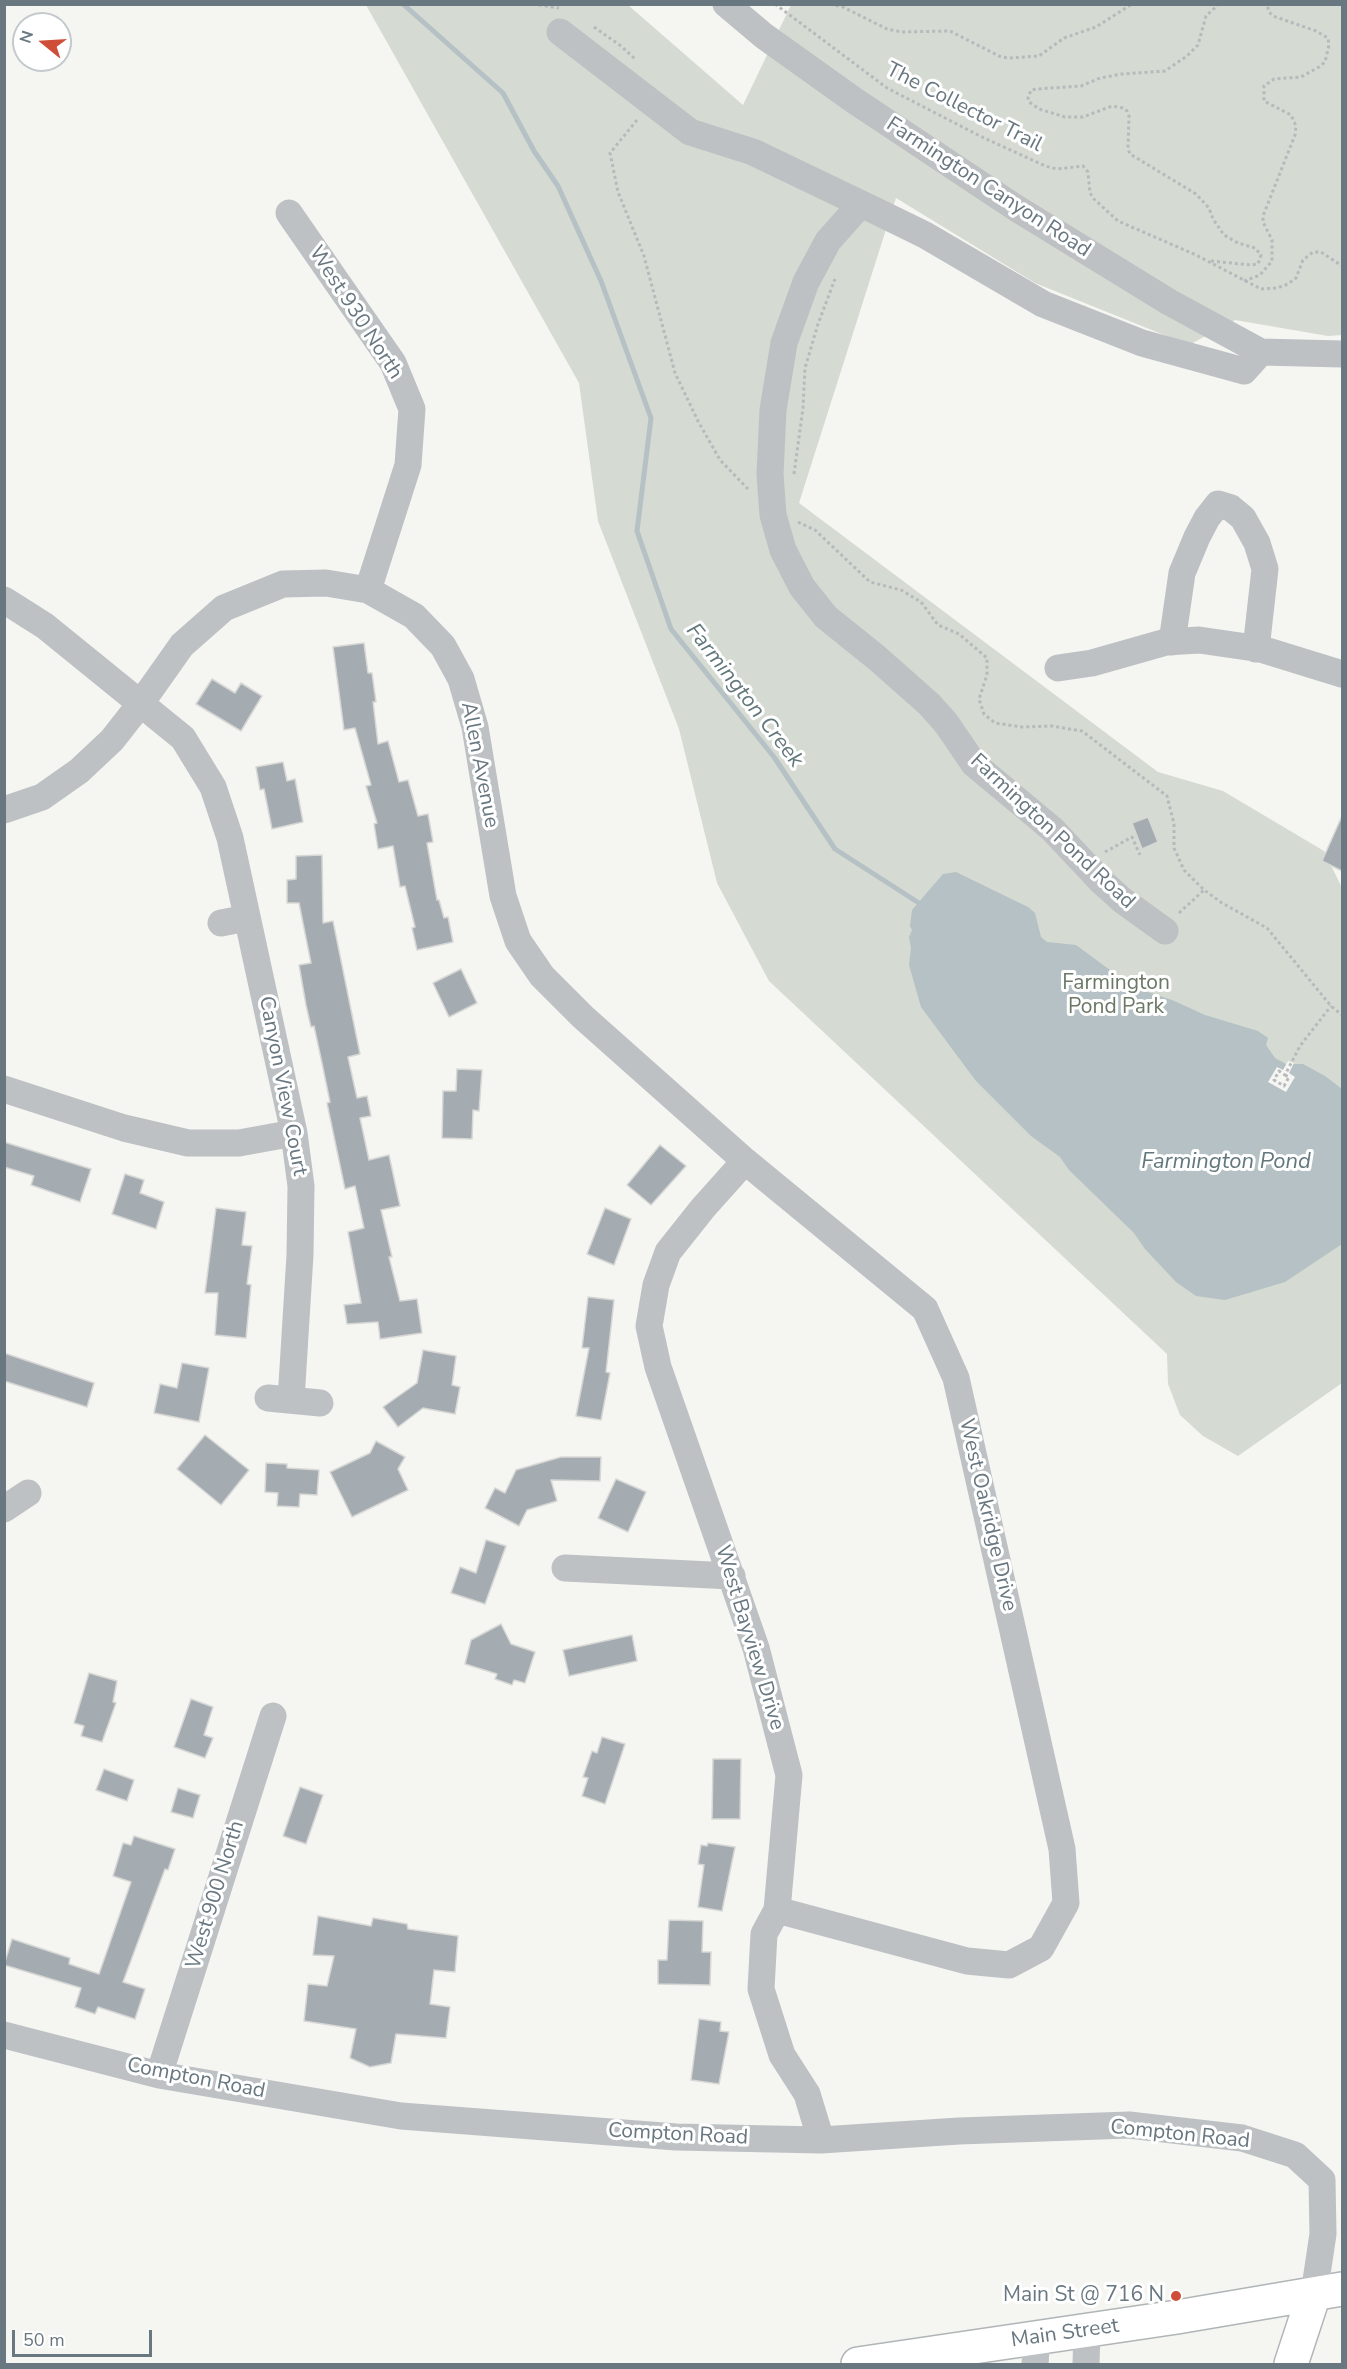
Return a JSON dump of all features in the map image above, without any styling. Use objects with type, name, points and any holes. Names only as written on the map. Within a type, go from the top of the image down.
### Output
[{"type":"main road","name":"Main Street","points":[[858,2364],[1036,2351],[1087,2331],[1328,2292]]},
{"type":"main road","points":[[1291,2364],[1328,2292]]},
{"type":"street","name":"Farmington Canyon Road","points":[[726,4],[764,36],[855,101],[1016,208],[1169,302],[1261,352]]},
{"type":"street","points":[[560,32],[690,132],[753,152],[925,235],[1043,304],[1142,343],[1244,371],[1261,352],[1342,354]]},
{"type":"street","name":"Farmington Pond Road","points":[[860,205],[828,241],[806,282],[784,343],[773,410],[770,474],[772,510],[783,550],[802,587],[826,617],[929,704],[946,723],[974,764],[1052,829],[1122,900],[1165,931]]},
{"type":"street","name":"West 930 North","points":[[289,213],[393,363],[412,410],[408,465],[368,590]]},
{"type":"street","points":[[1172,642],[1182,573],[1197,537],[1218,504],[1231,507],[1244,518],[1257,543],[1265,569],[1256,649]]},
{"type":"street","name":"Allen Avenue","points":[[4,810],[42,798],[79,771],[112,740],[141,704],[182,645],[224,608],[283,584],[326,583],[368,590],[414,616],[443,646],[461,679],[474,727],[503,896],[518,940],[542,976],[583,1017],[745,1161]]},
{"type":"street","name":"Canyon View Court","points":[[4,600],[45,626],[183,738],[213,787],[230,838],[234,921],[294,1133],[302,1186],[300,1254],[280,1399],[320,1403]]},
{"type":"street","points":[[1058,668],[1092,663],[1172,642],[1199,640],[1256,649],[1342,674]]},
{"type":"street","points":[[4,1089],[124,1128],[188,1143],[239,1143],[294,1133]]},
{"type":"street","name":"West Bayview Drive","points":[[745,1161],[668,1252],[656,1285],[649,1326],[658,1367],[756,1648],[789,1775],[777,1910],[764,1934],[761,1989],[782,2055],[807,2094],[820,2140]]},
{"type":"street","name":"West Oakridge Drive","points":[[745,1161],[925,1309],[956,1378],[1062,1849],[1066,1903],[1041,1948],[1009,1965],[967,1961],[777,1910]]},
{"type":"street","points":[[4,1509],[28,1493]]},
{"type":"street","points":[[565,1568],[732,1576]]},
{"type":"street","name":"West 900 North","points":[[159,2074],[273,1716]]},
{"type":"street","name":"Compton Road","points":[[4,2035],[159,2074],[401,2116],[676,2137],[820,2140],[959,2131],[1129,2126],[1242,2138],[1295,2156],[1332,2173]]},
{"type":"street","points":[[1328,2292],[1323,2234],[1332,2173]]},
{"type":"street","points":[[1086,2364],[1087,2331]]},
{"type":"path","name":"The Collector Trail","points":[[775,4],[887,88],[980,136],[1045,166],[1057,169],[1083,166],[1088,172],[1090,193],[1108,214],[1261,289],[1277,288],[1288,284],[1296,278],[1303,260],[1318,251],[1342,266]]},
{"type":"path","points":[[830,4],[843,7],[886,29],[902,32],[950,31],[1001,57],[1010,58],[1039,56],[1064,38],[1096,27],[1132,4]]},
{"type":"path","points":[[1207,261],[1251,265],[1258,264],[1261,255],[1255,248],[1231,240],[1224,235],[1213,219],[1209,208],[1196,194],[1130,154],[1127,111],[1112,106],[1083,117],[1065,117],[1033,105],[1028,98],[1031,90],[1036,89],[1081,86],[1100,78],[1122,74],[1164,72],[1187,57],[1198,45],[1206,16],[1219,4]]},
{"type":"path","points":[[1244,281],[1260,275],[1272,261],[1272,240],[1263,222],[1263,216],[1295,135],[1296,126],[1291,115],[1264,101],[1264,86],[1274,79],[1301,77],[1319,67],[1324,62],[1329,45],[1328,38],[1316,31],[1273,16],[1267,4]]},
{"type":"path","points":[[651,102],[610,153],[618,192],[644,256],[675,373],[720,460],[772,510],[816,530],[870,582],[901,590],[921,602],[938,625],[959,634],[987,658],[987,675],[979,699],[984,714],[995,723],[1023,728],[1052,726],[1082,731],[1167,796],[1174,824],[1174,848],[1184,870],[1204,890],[1222,903],[1267,928],[1331,1006],[1342,1015]]},
{"type":"path","points":[[792,482],[805,368],[818,324],[839,270]]},
{"type":"path","points":[[1090,869],[1108,848],[1132,837],[1140,855]]},
{"type":"path","points":[[1165,931],[1185,907],[1204,890]]},
{"type":"path","points":[[1285,1075],[1300,1046],[1331,1006]]},
{"type":"path","points":[[1279,1071],[1285,1075],[1289,1077],[1284,1086],[1274,1080],[1279,1071]]},
{"type":"green space","name":"Farmington Pond Park","points":[[366,5],[628,5],[743,105],[791,5],[1342,5],[1342,335],[1328,336],[1235,320],[1189,345],[1035,283],[896,198],[799,503],[1158,772],[1223,791],[1324,851],[1342,888],[1342,1383],[1238,1456],[1203,1436],[1180,1415],[1168,1384],[1167,1354],[769,981],[717,883],[679,729],[598,521],[579,383]]},
{"type":"water","name":"Farmington Pond","points":[[956,872],[1028,907],[1035,913],[1041,937],[1047,942],[1076,945],[1118,976],[1142,990],[1205,1015],[1258,1031],[1268,1038],[1266,1045],[1275,1058],[1286,1064],[1303,1064],[1342,1089],[1342,1244],[1285,1282],[1225,1300],[1196,1296],[1176,1282],[1145,1249],[1134,1233],[1069,1170],[1060,1157],[1031,1136],[976,1081],[921,1007],[909,965],[912,910],[943,874]]},
{"type":"pier","points":[[1288,1061],[1294,1063],[1289,1073],[1295,1077],[1286,1092],[1268,1082],[1277,1067],[1283,1070]]},
{"type":"building","points":[[364,643],[368,673],[372,673],[378,744],[388,741],[399,782],[408,780],[418,816],[428,814],[433,842],[427,843],[437,900],[439,900],[444,918],[448,917],[453,942],[417,950],[412,928],[415,927],[405,886],[400,887],[393,846],[378,849],[374,824],[377,823],[366,786],[371,785],[355,728],[344,730],[333,647]]},
{"type":"building","points":[[212,679],[235,693],[241,683],[262,696],[241,731],[196,704]]},
{"type":"building","points":[[283,762],[287,781],[295,779],[303,822],[272,829],[264,789],[260,790],[256,767]]},
{"type":"building","points":[[1342,816],[1342,871],[1322,861]]},
{"type":"building","points":[[1148,817],[1158,842],[1142,849],[1132,823]]},
{"type":"building","points":[[322,855],[323,923],[333,921],[360,1054],[348,1057],[357,1098],[367,1096],[371,1116],[360,1118],[369,1160],[389,1155],[400,1206],[381,1210],[392,1257],[389,1257],[400,1301],[417,1299],[422,1333],[380,1339],[378,1322],[347,1324],[344,1305],[361,1303],[348,1232],[364,1228],[355,1186],[345,1189],[327,1103],[330,1102],[322,1063],[314,1026],[311,1027],[306,1005],[299,965],[311,963],[299,903],[287,903],[287,880],[296,879],[296,856]]},
{"type":"building","points":[[461,969],[477,1003],[449,1017],[433,983]]},
{"type":"building","points":[[457,1069],[482,1070],[479,1111],[473,1110],[472,1139],[442,1138],[443,1091],[456,1091]]},
{"type":"building","points":[[4,1142],[91,1169],[80,1202],[31,1185],[34,1176],[4,1167]]},
{"type":"building","points":[[660,1145],[686,1166],[651,1205],[627,1185]]},
{"type":"building","points":[[125,1174],[144,1180],[140,1193],[164,1202],[156,1229],[112,1214]]},
{"type":"building","points":[[216,1208],[246,1212],[242,1245],[252,1246],[247,1284],[251,1285],[246,1338],[215,1335],[218,1293],[205,1293]]},
{"type":"building","points":[[605,1208],[631,1219],[614,1265],[587,1254]]},
{"type":"building","points":[[588,1297],[614,1300],[606,1372],[610,1373],[601,1420],[576,1416],[589,1348],[582,1348]]},
{"type":"building","points":[[423,1350],[456,1356],[452,1385],[460,1387],[455,1414],[423,1408],[398,1427],[383,1407],[417,1383]]},
{"type":"building","points":[[4,1353],[94,1383],[87,1407],[4,1381]]},
{"type":"building","points":[[182,1363],[209,1368],[199,1422],[154,1413],[160,1384],[177,1388]]},
{"type":"building","points":[[205,1435],[249,1470],[221,1505],[177,1469]]},
{"type":"building","points":[[376,1441],[405,1457],[398,1469],[408,1490],[352,1517],[330,1472],[370,1453]]},
{"type":"building","points":[[561,1457],[601,1457],[600,1481],[551,1480],[557,1501],[527,1510],[519,1526],[485,1508],[495,1488],[505,1493],[516,1470]]},
{"type":"building","points":[[266,1463],[287,1464],[287,1468],[319,1470],[317,1495],[300,1494],[299,1507],[277,1506],[278,1493],[265,1492]]},
{"type":"building","points":[[616,1479],[646,1492],[628,1532],[598,1518]]},
{"type":"building","points":[[486,1540],[506,1546],[485,1604],[451,1593],[460,1567],[476,1573]]},
{"type":"building","points":[[501,1624],[511,1644],[535,1652],[525,1683],[514,1680],[512,1685],[495,1679],[497,1674],[465,1664],[471,1640]]},
{"type":"building","points":[[632,1635],[637,1661],[569,1676],[563,1650]]},
{"type":"building","points":[[89,1673],[117,1681],[113,1702],[116,1703],[102,1742],[81,1736],[84,1726],[74,1723]]},
{"type":"building","points":[[191,1699],[213,1707],[204,1735],[213,1738],[205,1758],[174,1747]]},
{"type":"building","points":[[602,1737],[625,1744],[605,1804],[582,1796],[588,1778],[583,1777],[592,1751],[597,1753]]},
{"type":"building","points":[[713,1759],[741,1759],[740,1819],[712,1819]]},
{"type":"building","points":[[104,1769],[134,1780],[127,1801],[96,1790]]},
{"type":"building","points":[[300,1787],[323,1795],[306,1844],[283,1836]]},
{"type":"building","points":[[178,1788],[200,1795],[193,1818],[171,1812]]},
{"type":"building","points":[[134,1836],[175,1849],[168,1870],[165,1869],[123,1982],[145,1989],[135,2019],[98,2007],[95,2014],[75,2007],[81,1988],[4,1965],[12,1939],[70,1958],[69,1964],[99,1974],[131,1882],[113,1876],[123,1843],[131,1845]]},
{"type":"building","points":[[708,1843],[735,1847],[722,1911],[698,1907],[704,1865],[698,1864],[701,1845],[707,1846]]},
{"type":"building","points":[[318,1916],[371,1926],[373,1918],[407,1924],[408,1929],[458,1936],[455,1972],[434,1970],[430,2004],[450,2007],[446,2038],[396,2034],[391,2063],[370,2067],[350,2058],[356,2029],[304,2021],[308,1984],[327,1986],[334,1956],[313,1955]]},
{"type":"building","points":[[669,1920],[703,1921],[702,1952],[711,1952],[710,1985],[658,1984],[658,1960],[667,1960]]},
{"type":"building","points":[[699,2019],[721,2022],[720,2031],[729,2032],[719,2084],[691,2080]]},
{"type":"waterway","name":"Farmington Creek","points":[[403,4],[503,93],[534,151],[558,186],[601,281],[651,418],[637,531],[671,629],[774,757],[835,849],[922,905]]},
{"type":"place","name":"Main St @ 716 N","points":[[1176,2296]]}]
